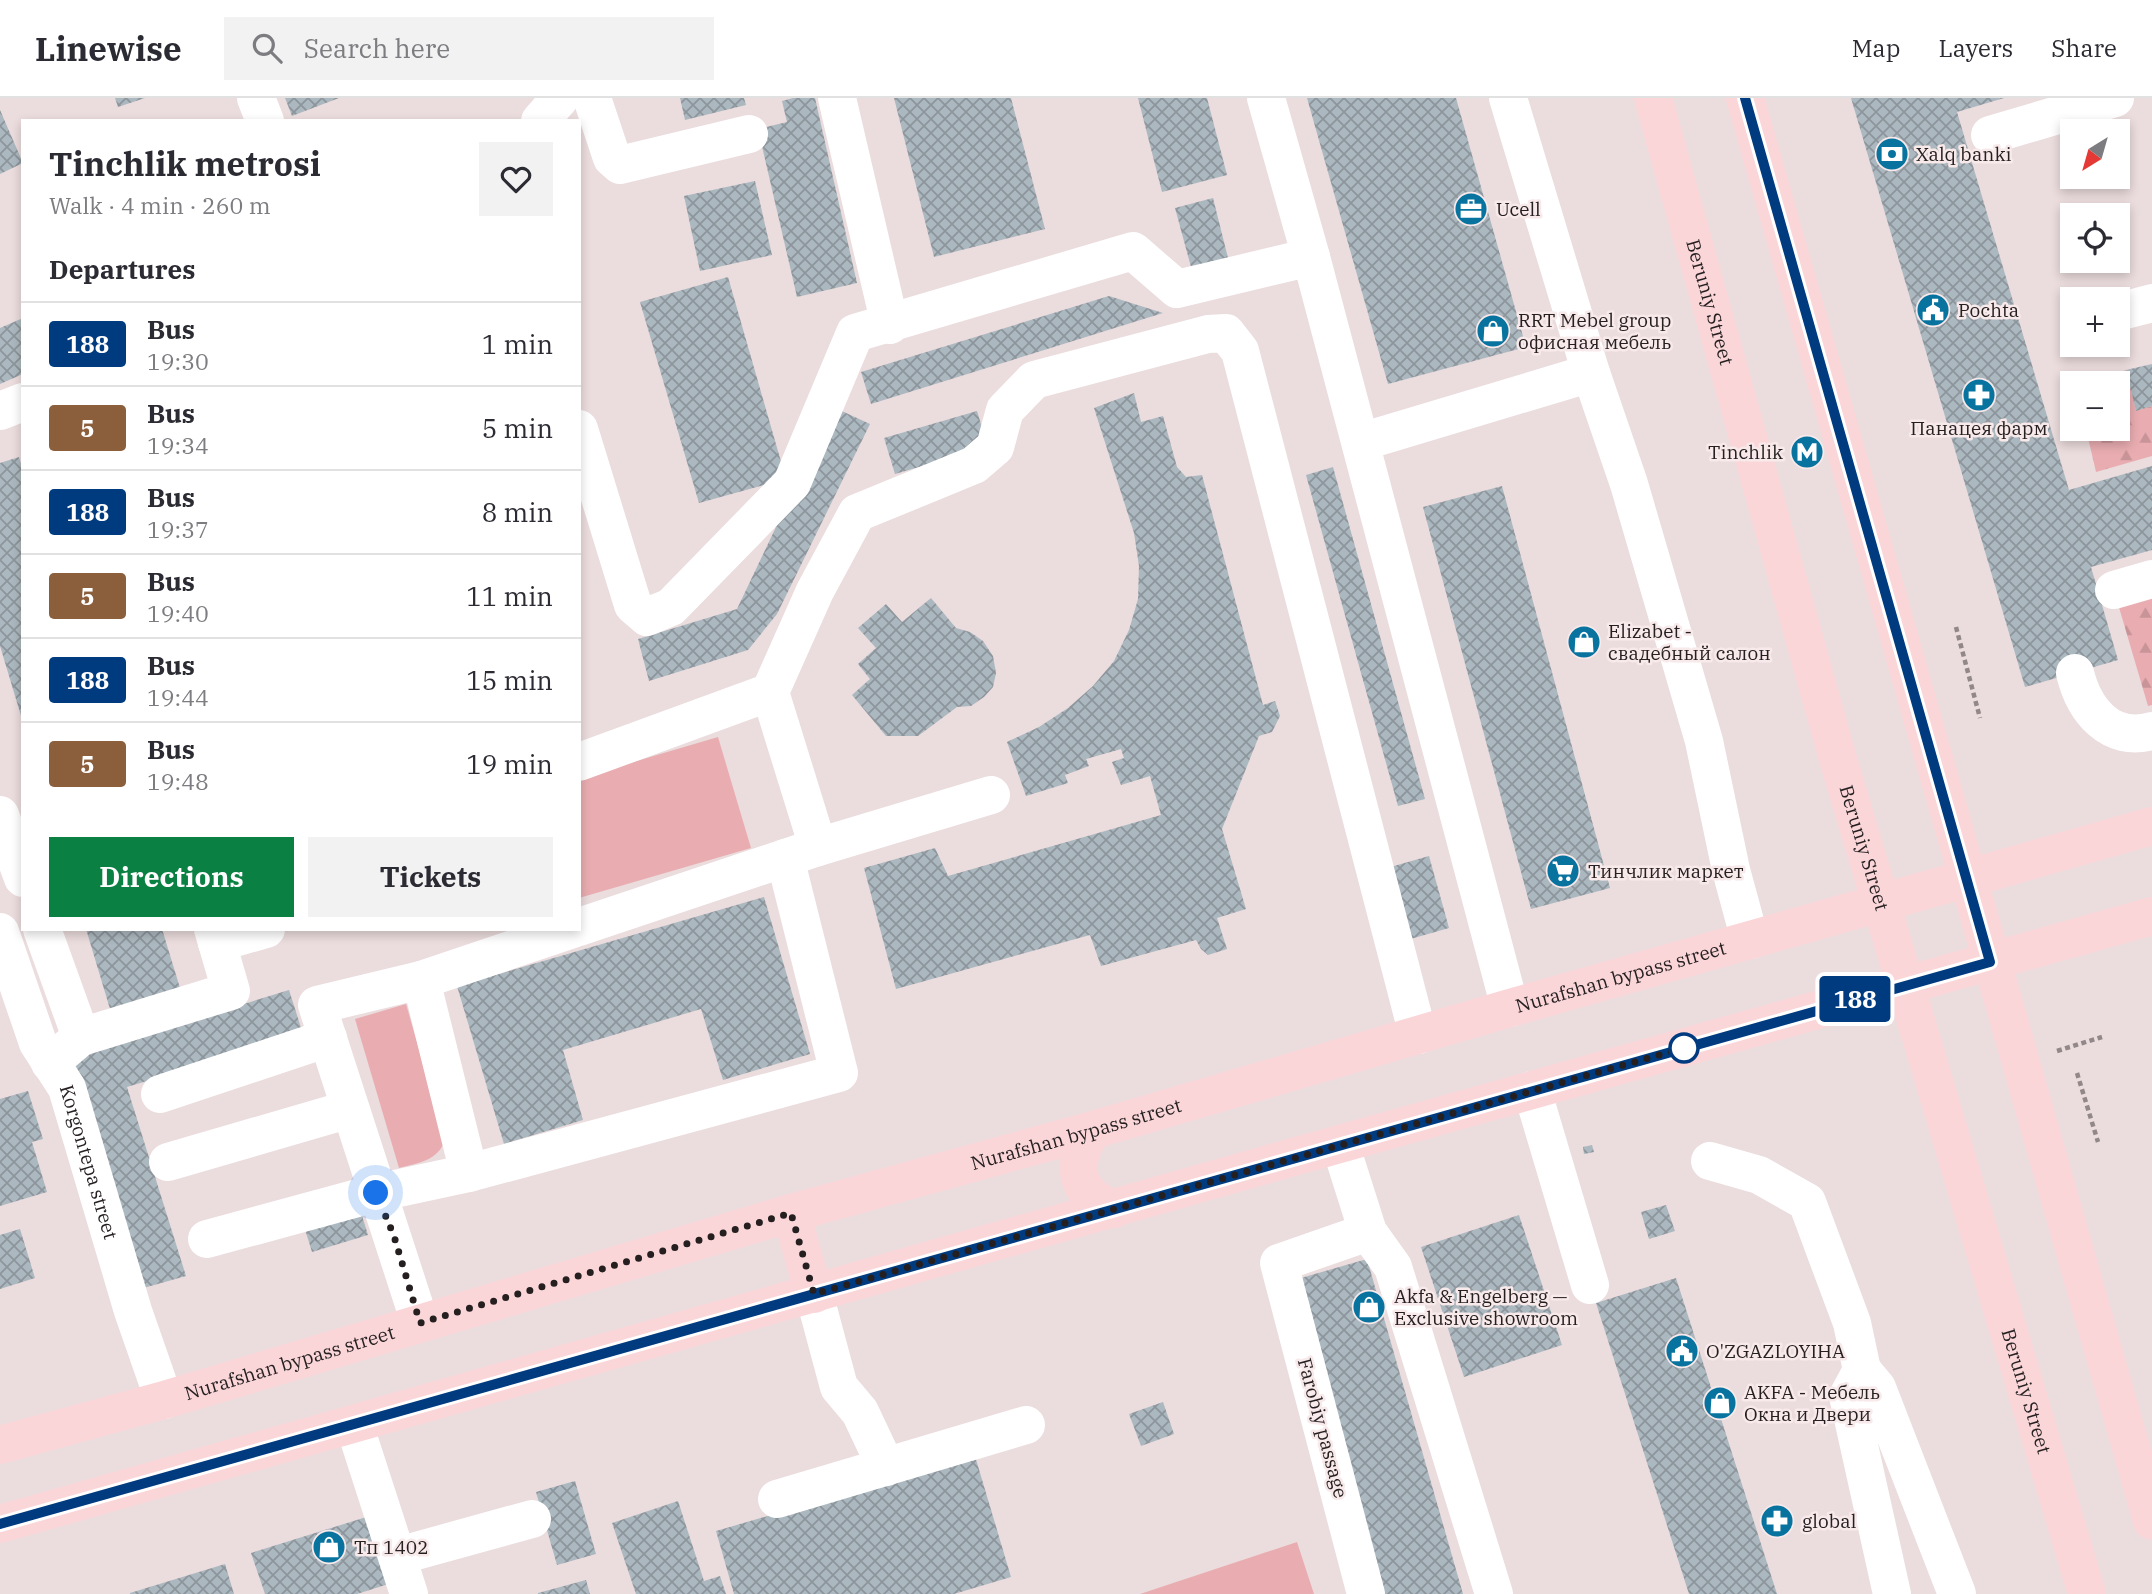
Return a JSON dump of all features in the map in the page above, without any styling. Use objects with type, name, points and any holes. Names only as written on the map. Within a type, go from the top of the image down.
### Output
[{"type":"main road","name":"Beruniy Street","points":[[1653,98],[1880,904],[2087,1594]]},
{"type":"main road","points":[[1745,98],[2152,1521]]},
{"type":"main road","name":"Nurafshan bypass street","points":[[0,1446],[791,1213],[1093,1130],[1510,1008],[2152,826]]},
{"type":"main road","points":[[0,1524],[2152,916]]},
{"type":"main road","points":[[1093,1130],[1079,1153],[1078,1178],[1093,1197],[1114,1209]]},
{"type":"main road","points":[[791,1213],[814,1294]]},
{"type":"lane","points":[[256,98],[264,119]]},
{"type":"lane","points":[[542,119],[561,98]]},
{"type":"lane","points":[[592,98],[612,158],[620,165],[749,134]]},
{"type":"lane","points":[[837,98],[890,325]]},
{"type":"lane","points":[[1266,98],[1361,442],[1510,1008]]},
{"type":"lane","points":[[1507,98],[1591,373],[1629,484],[1704,741],[1731,870],[1750,940]]},
{"type":"lane","points":[[1990,135],[2115,98]]},
{"type":"lane","points":[[581,436],[633,605],[647,617],[670,607],[792,483],[855,334],[1133,251],[1177,289],[1311,257]]},
{"type":"lane","points":[[2130,309],[2152,303]]},
{"type":"lane","points":[[207,1238],[376,1193],[469,1173],[839,1073],[802,853],[770,692],[816,591],[857,513],[974,465],[995,447],[1005,410],[1034,380],[1208,334],[1226,333],[1240,351],[1418,1035]]},
{"type":"lane","points":[[1361,442],[1591,373]]},
{"type":"lane","points":[[0,411],[21,403]]},
{"type":"lane","points":[[2114,590],[2152,579]]},
{"type":"lane","points":[[2074,673],[2082,696],[2102,723],[2122,733],[2152,731]]},
{"type":"lane","points":[[581,761],[770,692]]},
{"type":"lane","points":[[581,926],[802,853],[990,795]]},
{"type":"lane","points":[[0,816],[21,873]]},
{"type":"lane","points":[[43,931],[81,1037]]},
{"type":"lane","points":[[50,1063],[81,1037],[231,991],[215,936],[252,931]]},
{"type":"lane","points":[[420,1323],[317,1005],[421,980],[527,937],[562,931]]},
{"type":"lane","name":"Korgontepa street","points":[[0,932],[38,1043],[67,1087],[133,1311],[164,1399]]},
{"type":"lane","points":[[421,980],[469,1173]]},
{"type":"lane","points":[[160,1094],[328,1038]]},
{"type":"lane","points":[[1532,1090],[1590,1285]]},
{"type":"lane","points":[[168,1161],[350,1110]]},
{"type":"lane","points":[[1340,1144],[1368,1232],[1393,1268],[1494,1594]]},
{"type":"lane","points":[[1710,1161],[1759,1175],[1807,1202],[1853,1323],[1862,1370],[1877,1388],[1956,1594]]},
{"type":"lane","name":"Farobiy passage","points":[[1366,1594],[1279,1263],[1368,1232]]},
{"type":"lane","points":[[814,1294],[839,1387],[860,1412],[886,1466]]},
{"type":"lane","points":[[1862,1370],[1848,1396],[1892,1594]]},
{"type":"lane","points":[[354,1424],[409,1594]]},
{"type":"lane","points":[[777,1499],[1026,1425]]},
{"type":"lane","points":[[398,1556],[531,1519]]},
{"type":"path","points":[[1956,627],[1980,718]]},
{"type":"path","points":[[2056,1051],[2102,1037]]},
{"type":"path","points":[[2077,1073],[2098,1142]]},
{"type":"green space","points":[[2130,386],[2136,410],[2152,406],[2152,456],[2096,472],[2089,441],[2130,441]]},
{"type":"green space","points":[[2152,594],[2152,705],[2148,706],[2118,604]]},
{"type":"green space","points":[[718,737],[751,848],[581,897],[581,777]]},
{"type":"green space","points":[[406,1004],[445,1140],[438,1153],[432,1157],[399,1168],[355,1019]]},
{"type":"green space","points":[[1297,1542],[1314,1594],[1140,1594]]},
{"type":"building","points":[[115,98],[145,98],[118,107]]},
{"type":"building","points":[[285,98],[339,98],[292,116]]},
{"type":"building","points":[[680,98],[744,98],[746,105],[685,120]]},
{"type":"building","points":[[815,98],[857,283],[797,297],[758,129],[787,122],[782,101]]},
{"type":"building","points":[[894,98],[1011,98],[1045,229],[934,257]]},
{"type":"building","points":[[1138,98],[1207,98],[1227,175],[1162,192]]},
{"type":"building","points":[[1307,98],[1456,98],[1526,347],[1388,384]]},
{"type":"building","points":[[1851,98],[2004,98],[1957,112],[2069,490],[2152,466],[2152,550],[2091,567],[2118,660],[2025,687]]},
{"type":"building","points":[[0,110],[21,164],[0,174]]},
{"type":"building","points":[[755,181],[772,255],[700,271],[684,196]]},
{"type":"building","points":[[1213,198],[1228,258],[1191,267],[1175,208]]},
{"type":"building","points":[[728,277],[786,479],[699,503],[640,302]]},
{"type":"building","points":[[1109,296],[1163,313],[871,404],[861,372]]},
{"type":"building","points":[[21,319],[21,375],[0,384],[0,328]]},
{"type":"building","points":[[2152,364],[2152,406],[2136,411],[2130,386],[2130,371],[2126,370]]},
{"type":"building","points":[[1134,393],[1141,422],[1163,416],[1177,467],[1186,477],[1202,475],[1263,705],[1275,701],[1280,716],[1272,732],[1259,736],[1222,829],[1246,909],[1217,918],[1227,949],[1208,955],[1196,940],[1101,966],[1090,935],[896,989],[864,868],[935,848],[948,876],[1161,815],[1150,776],[1121,785],[1112,762],[1124,758],[1121,749],[1086,759],[1089,766],[1065,775],[1068,783],[1026,796],[1007,742],[1039,727],[1068,708],[1093,686],[1114,661],[1129,630],[1138,599],[1139,566],[1134,533],[1094,408]]},
{"type":"building","points":[[833,407],[870,424],[777,614],[748,650],[649,681],[638,639],[737,609]]},
{"type":"building","points":[[977,411],[988,447],[895,474],[884,438]]},
{"type":"building","points":[[19,457],[21,464],[21,716],[0,646],[0,463]]},
{"type":"building","points":[[1333,467],[1425,799],[1398,806],[1306,475]]},
{"type":"building","points":[[1502,486],[1610,888],[1531,909],[1423,507]]},
{"type":"building","points":[[931,598],[956,628],[970,632],[983,641],[993,656],[996,673],[993,687],[971,706],[957,707],[918,736],[886,736],[852,695],[870,679],[858,664],[876,648],[858,628],[886,604],[902,622]]},
{"type":"building","points":[[1429,856],[1449,928],[1407,940],[1387,868]]},
{"type":"building","points":[[764,897],[810,1054],[723,1080],[701,1009],[563,1050],[583,1120],[504,1144],[457,986]]},
{"type":"building","points":[[87,931],[163,931],[180,988],[110,1009]]},
{"type":"building","points":[[289,990],[303,1034],[127,1087],[186,1276],[140,1289],[69,1058]]},
{"type":"building","points":[[28,1091],[43,1139],[32,1142],[47,1192],[0,1206],[0,1099]]},
{"type":"building","points":[[1592,1145],[1594,1152],[1584,1154],[1583,1147]]},
{"type":"building","points":[[1666,1205],[1675,1231],[1649,1239],[1641,1212]]},
{"type":"building","points":[[360,1209],[368,1235],[312,1252],[304,1226]]},
{"type":"building","points":[[1519,1215],[1562,1345],[1464,1377],[1421,1247]]},
{"type":"building","points":[[20,1229],[35,1278],[0,1289],[0,1235]]},
{"type":"building","points":[[1367,1259],[1463,1594],[1384,1594],[1294,1280]]},
{"type":"building","points":[[1676,1278],[1777,1594],[1689,1594],[1596,1303]]},
{"type":"building","points":[[1163,1402],[1174,1434],[1141,1446],[1129,1414]]},
{"type":"building","points":[[975,1456],[1011,1577],[954,1594],[734,1594],[716,1531]]},
{"type":"building","points":[[575,1481],[596,1554],[557,1565],[536,1492]]},
{"type":"building","points":[[678,1501],[704,1581],[720,1576],[726,1594],[636,1594],[612,1523]]},
{"type":"building","points":[[376,1514],[398,1581],[357,1594],[265,1594],[251,1553]]},
{"type":"building","points":[[225,1564],[234,1594],[130,1594],[130,1593]]},
{"type":"building","points":[[586,1580],[590,1594],[538,1594],[538,1593]]},
{"type":"bus line","name":"188","points":[[0,1524],[1990,962],[1745,98]]},
{"type":"place","name":"Xalq banki","points":[[1892,154]]},
{"type":"place","name":"Ucell","points":[[1471,209]]},
{"type":"place","name":"Pochta","points":[[1933,310]]},
{"type":"place","name":"RRT Mebel group офисная мебель","points":[[1493,331]]},
{"type":"place","name":"Панацея фарм","points":[[1979,395]]},
{"type":"place","name":"Tinchlik","points":[[1807,452]]},
{"type":"place","name":"Elizabet - свадебный салон","points":[[1584,642]]},
{"type":"place","name":"Тинчлик маркет","points":[[1563,871]]},
{"type":"place","name":"Akfa & Engelberg — Exclusive showroom","points":[[1369,1307]]},
{"type":"place","name":"O'ZGAZLOYIHA","points":[[1682,1351]]},
{"type":"place","name":"AKFA - Мебель Окна и Двери","points":[[1720,1403]]},
{"type":"place","name":"global","points":[[1777,1521]]},
{"type":"place","name":"Тп 1402","points":[[329,1547]]},
{"type":"route","points":[[376,1193],[394,1236],[420,1323],[791,1213],[814,1294],[1684,1048]]}]
